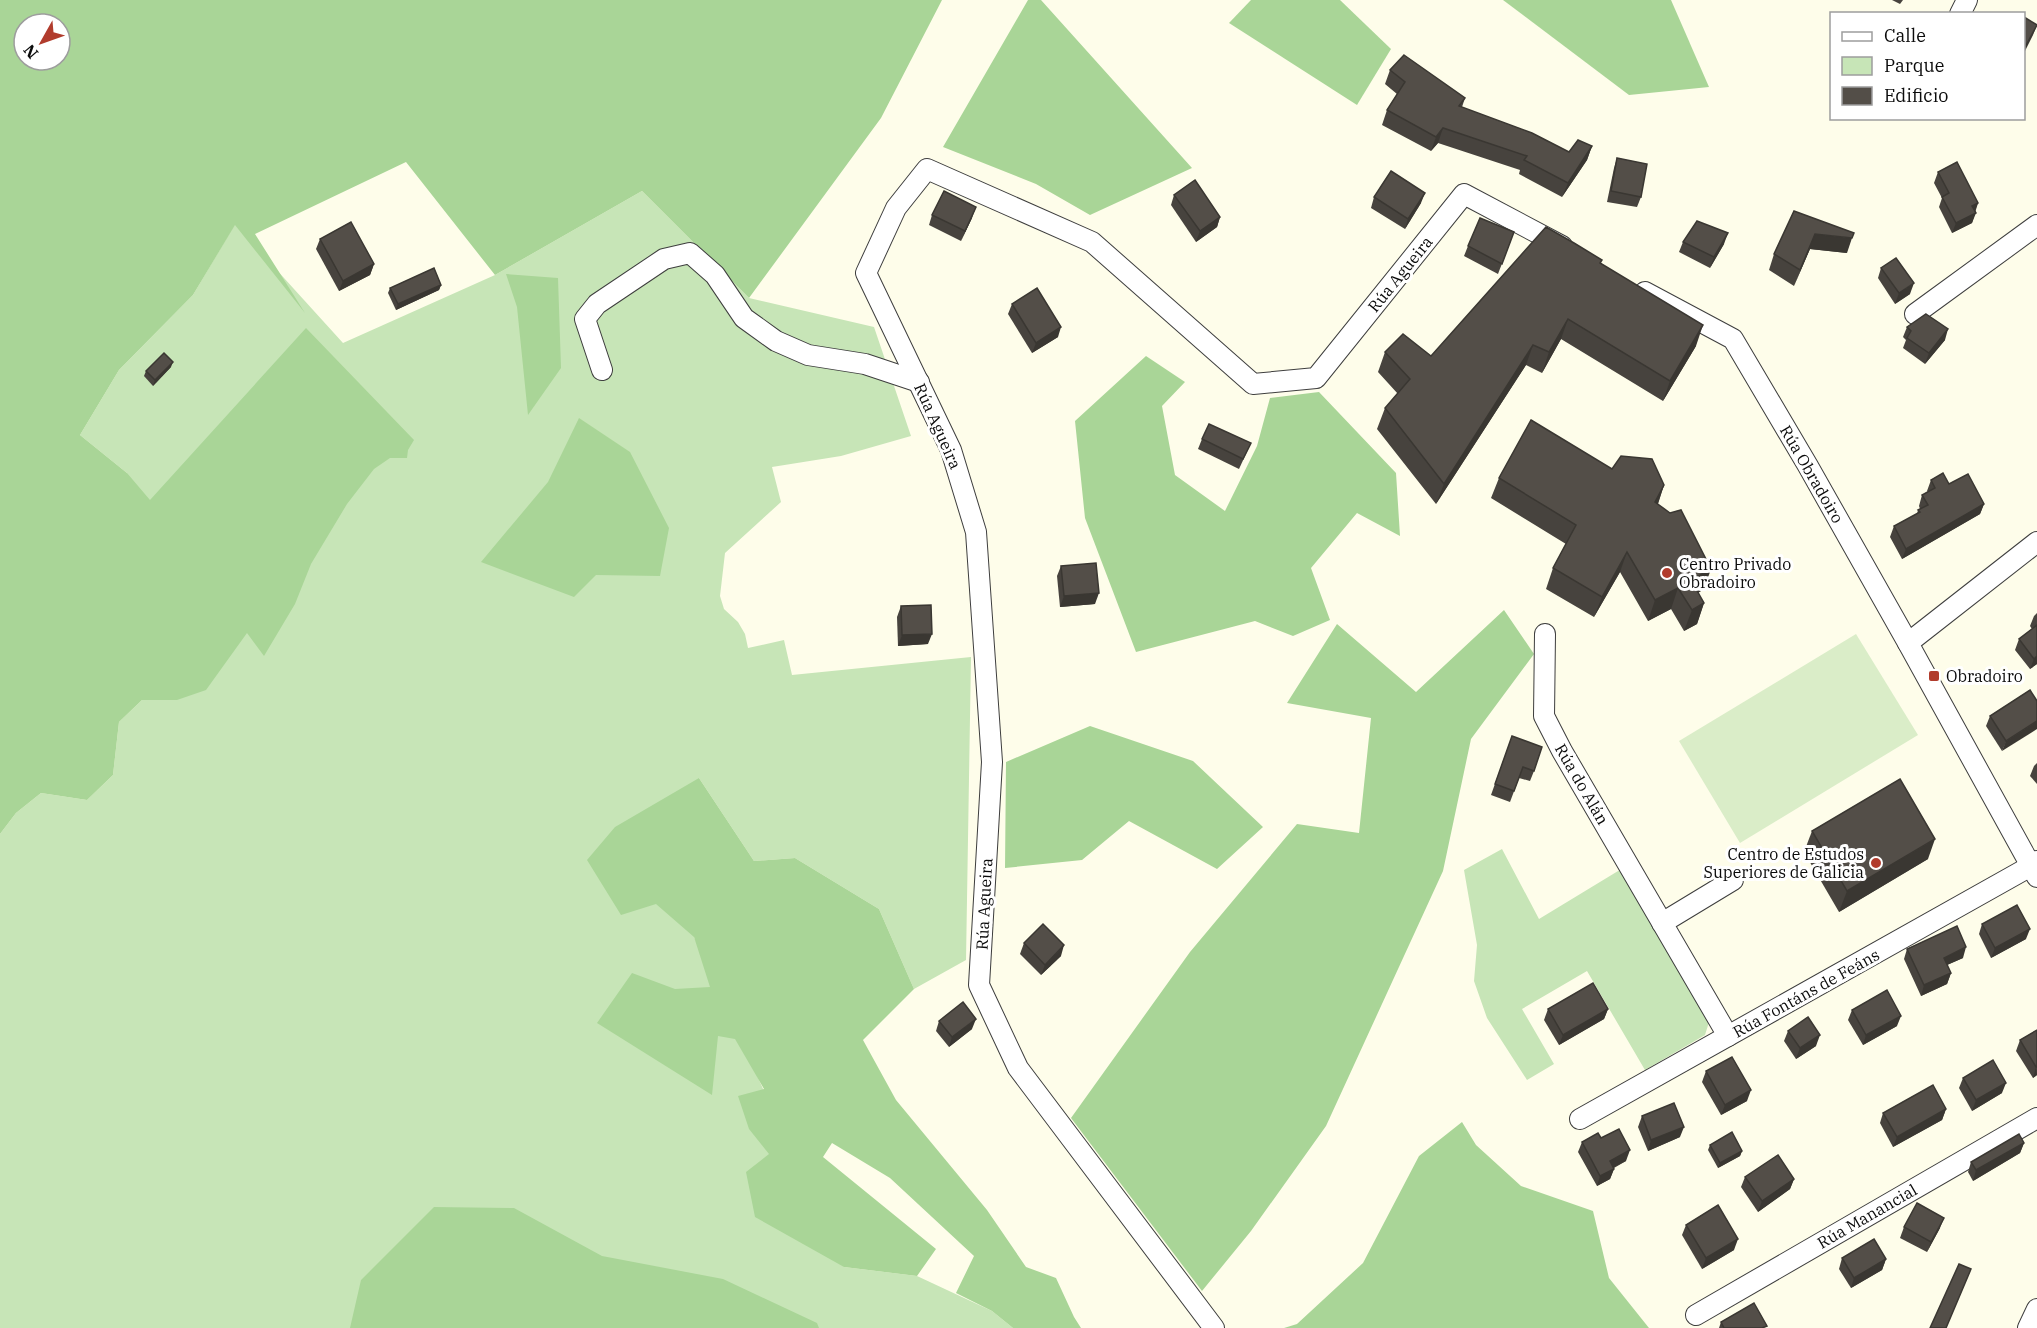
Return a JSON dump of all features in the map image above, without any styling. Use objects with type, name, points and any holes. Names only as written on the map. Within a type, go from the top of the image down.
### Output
[{"type":"street","name":"Rúa Agueira","points":[[1214,1328],[1018,1068],[979,985],[992,762],[976,532],[951,450],[866,273],[896,208],[927,170],[1092,242],[1253,384],[1316,378],[1464,194],[1578,255]]},
{"type":"street","points":[[1915,314],[2037,225]]},
{"type":"street","points":[[602,370],[585,319],[597,304],[664,259],[690,254],[715,275],[744,318],[776,341],[808,355],[865,364],[919,382]]},
{"type":"street","name":"Rúa Obradoiro","points":[[1629,283],[1733,339],[1808,466],[2035,868]]},
{"type":"street","points":[[1908,643],[2037,542]]},
{"type":"street","name":"Rúa do Alán","points":[[1545,634],[1544,716],[1562,751],[1728,1036]]},
{"type":"street","name":"Rúa Fontáns de Feáns","points":[[1580,1119],[2035,868]]},
{"type":"street","points":[[1662,923],[1733,880]]},
{"type":"street","name":"Rúa Manancial","points":[[1696,1315],[2037,1118]]},
{"type":"street","points":[[2028,1328],[2037,1309]]},
{"type":"green space","points":[[0,0],[942,0],[881,118],[749,298],[642,191],[495,275],[406,162],[255,234],[305,313],[235,225],[193,295],[119,370],[80,435],[127,473],[150,500],[306,328],[414,440],[408,450],[407,458],[390,458],[374,469],[347,504],[311,564],[295,604],[264,656],[247,633],[206,690],[177,700],[142,700],[119,722],[113,775],[87,800],[41,793],[16,813],[0,834]]},
{"type":"green space","points":[[1028,0],[1041,0],[1192,168],[1090,215],[1036,184],[943,147]]},
{"type":"green space","points":[[1251,0],[1340,0],[1391,49],[1357,105],[1229,23]]},
{"type":"green space","points":[[1503,0],[1671,0],[1709,87],[1629,95]]},
{"type":"green space","points":[[642,191],[749,298],[874,327],[911,436],[841,456],[772,467],[781,502],[725,553],[720,596],[724,609],[738,622],[745,634],[748,648],[784,640],[792,675],[971,657],[966,960],[914,989],[879,909],[795,858],[754,861],[699,778],[694,937],[844,1267],[917,1276],[992,1311],[1013,1328],[0,1328],[0,834],[16,813],[41,793],[87,800],[113,775],[119,722],[142,700],[177,700],[127,473],[80,435],[119,370],[193,295],[235,224],[343,343],[495,275]]},
{"type":"green space","points":[[506,274],[558,278],[561,368],[528,415],[517,307]]},
{"type":"green space","points":[[1146,356],[1185,382],[1162,406],[1175,475],[1225,511],[1257,446],[1270,398],[1319,392],[1396,473],[1400,536],[1357,513],[1311,568],[1330,620],[1293,636],[1255,621],[1136,652],[1085,518],[1075,421]]},
{"type":"green space","points":[[579,418],[630,452],[669,528],[660,576],[596,575],[574,597],[481,562],[548,482]]},
{"type":"green space","points":[[1504,610],[1534,654],[1471,739],[1443,871],[1326,1126],[1251,1231],[1202,1291],[1071,1118],[1190,952],[1297,824],[1359,833],[1371,718],[1287,703],[1337,624],[1416,692]]},
{"type":"green space","points":[[1856,634],[1918,735],[1740,843],[1679,741]]},
{"type":"green space","points":[[1090,726],[1193,761],[1263,827],[1217,869],[1129,821],[1082,860],[1005,868],[1006,762]]},
{"type":"green space","points":[[699,778],[754,861],[795,858],[879,909],[914,989],[863,1040],[896,1100],[987,1210],[1026,1267],[1056,1278],[1081,1328],[1013,1328],[992,1311],[956,1293],[974,1256],[890,1178],[832,1143],[823,1157],[936,1249],[917,1276],[844,1267],[755,1217],[746,1172],[769,1154],[749,1129],[738,1096],[764,1089],[735,1039],[718,1036],[712,1095],[597,1023],[632,973],[675,989],[710,987],[694,937],[656,904],[621,915],[587,860],[615,827]]},
{"type":"green space","points":[[1502,849],[1539,919],[1623,868],[1709,1022],[1705,1035],[1645,1070],[1587,971],[1522,1009],[1554,1064],[1527,1080],[1487,1018],[1474,981],[1477,945],[1464,870]]},
{"type":"green space","points":[[1462,1122],[1476,1145],[1521,1186],[1593,1211],[1609,1278],[1649,1328],[1284,1328],[1297,1324],[1363,1263],[1419,1156]]},
{"type":"green space","points":[[434,1207],[514,1208],[602,1256],[723,1279],[817,1323],[819,1328],[350,1328],[361,1280]]},
{"type":"building","points":[[2025,18],[2037,25],[2025,47]]},
{"type":"building","points":[[1404,55],[1465,98],[1459,106],[1532,133],[1569,152],[1578,140],[1592,146],[1568,183],[1524,160],[1527,156],[1443,128],[1436,137],[1387,110],[1405,82],[1390,70]]},
{"type":"building","points":[[1617,158],[1647,164],[1641,197],[1611,191]]},
{"type":"building","points":[[1957,162],[1978,203],[1972,206],[1976,213],[1956,223],[1942,197],[1949,193],[1938,172]]},
{"type":"building","points":[[1391,171],[1425,193],[1408,219],[1374,197]]},
{"type":"building","points":[[1195,180],[1220,217],[1200,231],[1174,195]]},
{"type":"building","points":[[944,191],[976,207],[965,231],[932,215]]},
{"type":"building","points":[[1794,211],[1854,233],[1852,238],[1815,234],[1800,270],[1774,254]]},
{"type":"building","points":[[1480,218],[1514,232],[1502,264],[1468,246]]},
{"type":"building","points":[[1697,221],[1728,233],[1714,257],[1683,242]]},
{"type":"building","points":[[351,222],[374,264],[343,281],[320,239]]},
{"type":"building","points":[[1546,227],[1602,260],[1600,263],[1703,325],[1670,381],[1568,319],[1549,352],[1533,345],[1444,484],[1385,408],[1410,379],[1385,352],[1403,334],[1431,356]]},
{"type":"building","points":[[1896,258],[1914,283],[1899,293],[1881,268]]},
{"type":"building","points":[[434,268],[441,285],[398,304],[390,288]]},
{"type":"building","points":[[1037,288],[1061,327],[1036,343],[1012,304]]},
{"type":"building","points":[[1926,314],[1948,329],[1929,353],[1907,338],[1911,331],[1907,327]]},
{"type":"building","points":[[164,353],[173,362],[155,380],[146,371]]},
{"type":"building","points":[[1531,420],[1612,469],[1621,456],[1652,459],[1664,485],[1655,502],[1670,513],[1681,510],[1711,569],[1691,580],[1704,603],[1692,610],[1678,588],[1655,600],[1627,552],[1602,597],[1553,568],[1576,525],[1499,478]]},
{"type":"building","points":[[1209,424],[1251,443],[1243,459],[1202,439]]},
{"type":"building","points":[[1943,473],[1949,484],[1968,474],[1984,504],[1906,549],[1894,526],[1928,505],[1922,495],[1935,488],[1931,480]]},
{"type":"building","points":[[1096,563],[1099,593],[1064,596],[1061,566]]},
{"type":"building","points":[[931,605],[932,634],[902,635],[901,606]]},
{"type":"building","points":[[2037,625],[2037,656],[2034,659],[2019,639]]},
{"type":"building","points":[[2030,690],[2037,701],[2037,721],[2006,741],[1990,716]]},
{"type":"building","points":[[1512,736],[1542,747],[1534,771],[1523,767],[1514,791],[1495,784]]},
{"type":"building","points":[[1900,779],[1935,839],[1847,891],[1812,831]]},
{"type":"building","points":[[2017,905],[2030,929],[1995,948],[1982,924]]},
{"type":"building","points":[[1043,924],[1064,945],[1045,965],[1024,943]]},
{"type":"building","points":[[1957,926],[1966,947],[1944,958],[1951,973],[1924,985],[1907,949]]},
{"type":"building","points":[[1593,983],[1608,1009],[1563,1035],[1548,1009]]},
{"type":"building","points":[[1887,990],[1901,1016],[1866,1035],[1852,1010]]},
{"type":"building","points":[[963,1002],[976,1019],[952,1037],[939,1021]]},
{"type":"building","points":[[1808,1017],[1820,1035],[1800,1048],[1788,1031]]},
{"type":"building","points":[[2037,1030],[2037,1067],[2036,1067],[2020,1040]]},
{"type":"building","points":[[1732,1057],[1751,1090],[1725,1105],[1706,1071]]},
{"type":"building","points":[[1993,1060],[2006,1083],[1976,1100],[1963,1078]]},
{"type":"building","points":[[1933,1085],[1946,1109],[1897,1137],[1883,1113]]},
{"type":"building","points":[[1674,1103],[1684,1127],[1651,1140],[1642,1116]]},
{"type":"building","points":[[1619,1129],[1630,1150],[1610,1161],[1614,1169],[1600,1176],[1582,1142],[1598,1133],[1601,1138]]},
{"type":"building","points":[[1732,1132],[1742,1151],[1720,1163],[1710,1145]]},
{"type":"building","points":[[2019,1134],[2024,1143],[1976,1170],[1971,1162]]},
{"type":"building","points":[[1778,1155],[1794,1179],[1762,1201],[1745,1177]]},
{"type":"building","points":[[1917,1203],[1944,1218],[1931,1242],[1904,1227]]},
{"type":"building","points":[[1718,1205],[1738,1239],[1706,1258],[1686,1225]]},
{"type":"building","points":[[1874,1239],[1886,1259],[1854,1278],[1842,1258]]},
{"type":"building","points":[[1959,1264],[1971,1269],[1946,1328],[1930,1328]]},
{"type":"building","points":[[1754,1303],[1767,1326],[1724,1328],[1721,1322]]},
{"type":"place","name":"Centro Privado Obradoiro","points":[[1667,573]]},
{"type":"place","name":"Obradoiro","points":[[1934,676]]},
{"type":"place","name":"Centro de Estudos Superiores de Galicia","points":[[1876,863]]}]
